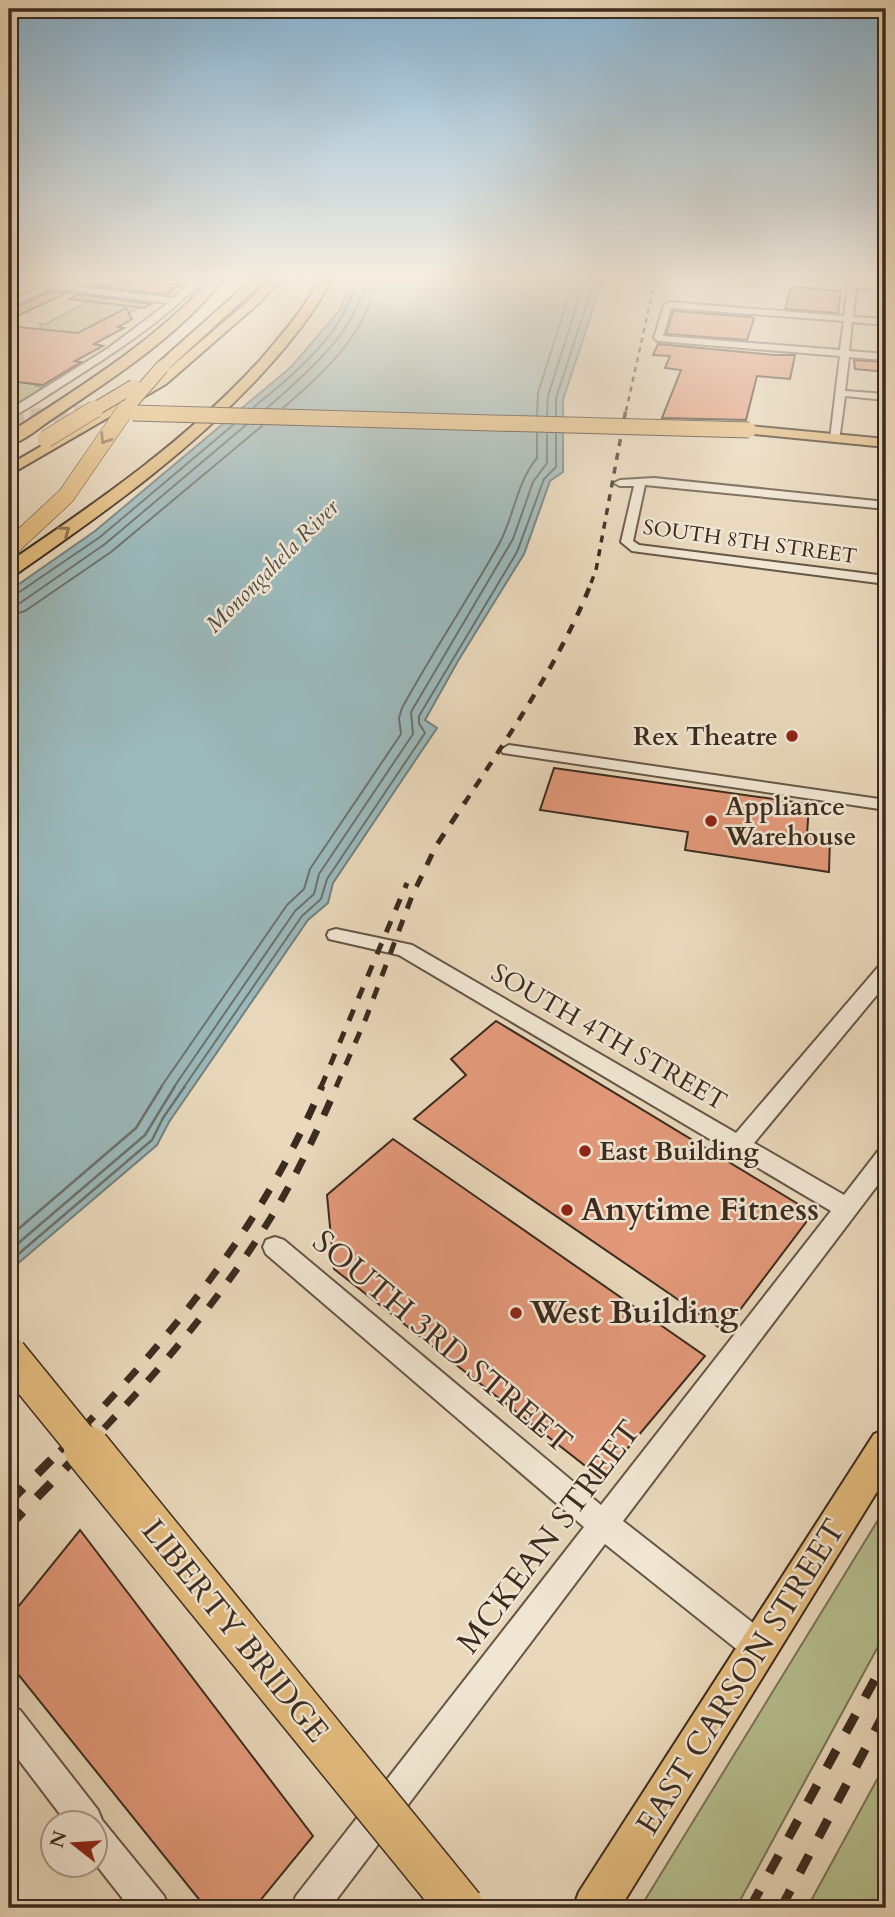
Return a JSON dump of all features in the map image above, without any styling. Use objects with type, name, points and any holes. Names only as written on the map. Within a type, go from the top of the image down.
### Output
[{"type":"highway","points":[[9,431],[107,365]]},
{"type":"highway","points":[[9,440],[119,365]]},
{"type":"highway","points":[[9,570],[133,484],[204,427],[263,365]]},
{"type":"highway","points":[[9,460],[162,367]]},
{"type":"highway","points":[[9,549],[66,496],[130,403],[162,367]]},
{"type":"highway","name":"LIBERTY BRIDGE","points":[[9,1354],[461,1908]]},
{"type":"main road","points":[[9,471],[109,413],[182,365]]},
{"type":"main road","points":[[83,415],[133,413],[749,430],[886,443]]},
{"type":"main road","name":"EAST CARSON STREET","points":[[595,1908],[886,1447]]},
{"type":"street","points":[[9,414],[91,365]]},
{"type":"street","points":[[835,439],[842,365]]},
{"type":"street","points":[[840,393],[886,397]]},
{"type":"street","points":[[620,483],[654,481],[886,505]]},
{"type":"street","name":"SOUTH 8TH STREET","points":[[640,483],[627,542],[636,548],[886,580]]},
{"type":"street","points":[[509,750],[886,805]]},
{"type":"street","name":"SOUTH 4TH STREET","points":[[336,935],[405,950],[845,1208]]},
{"type":"street","points":[[738,1145],[886,971]]},
{"type":"street","name":"MCKEAN STREET","points":[[308,1908],[886,1157]]},
{"type":"street","name":"SOUTH 3RD STREET","points":[[275,1247],[603,1523],[760,1648]]},
{"type":"street","points":[[9,1721],[75,1808]]},
{"type":"street","points":[[108,1851],[152,1908]]},
{"type":"green space","points":[[9,379],[37,385],[47,388],[9,410]]},
{"type":"green space","points":[[886,1507],[886,1632],[736,1908],[640,1908]]},
{"type":"green space","points":[[886,1763],[886,1908],[807,1908]]},
{"type":"water","name":"Monongahela River","points":[[574,365],[563,400],[563,472],[550,481],[524,554],[425,720],[437,728],[333,883],[328,903],[308,920],[169,1122],[157,1145],[9,1271],[9,591],[95,531],[291,367]]},
{"type":"building","points":[[9,365],[75,365],[43,385],[9,381]]},
{"type":"building","points":[[666,365],[793,365],[790,379],[757,376],[746,420],[662,418],[681,370],[665,368]]},
{"type":"building","points":[[855,365],[886,365],[886,372],[855,369]]},
{"type":"building","name":"Appliance Warehouse","points":[[554,768],[809,804],[807,835],[830,839],[829,872],[685,850],[688,832],[540,810]]},
{"type":"building","name":"East Building","points":[[496,1021],[813,1213],[724,1331],[414,1119],[466,1075],[451,1059]]},
{"type":"building","name":"West Building","points":[[393,1139],[705,1356],[602,1479],[334,1269],[327,1195]]},
{"type":"building","points":[[80,1530],[313,1836],[254,1908],[206,1908],[9,1663],[9,1618]]},
{"type":"tunnel","points":[[9,418],[88,412]]},
{"type":"railway","points":[[626,411],[636,365]]},
{"type":"railway","points":[[591,583],[596,570],[626,409]]},
{"type":"railway","points":[[464,804],[550,668],[592,581]]},
{"type":"railway","points":[[336,1087],[366,1018],[412,896],[436,846],[465,802]]},
{"type":"railway","points":[[321,1087],[407,883]]},
{"type":"railway","points":[[60,1451],[138,1369],[209,1281],[271,1187],[322,1086]]},
{"type":"railway","points":[[82,1451],[182,1340],[250,1250],[289,1187],[337,1086]]},
{"type":"railway","points":[[9,1526],[84,1449]]},
{"type":"railway","points":[[9,1502],[60,1451]]},
{"type":"railway","points":[[750,1908],[886,1659]]},
{"type":"railway","points":[[781,1908],[886,1710]]},
{"type":"place","name":"Rex Theatre","points":[[792,736]]},
{"type":"place","name":"Appliance Warehouse","points":[[711,821]]},
{"type":"place","name":"East Building","points":[[585,1151]]},
{"type":"place","name":"Anytime Fitness","points":[[567,1210]]},
{"type":"place","name":"West Building","points":[[516,1313]]}]
